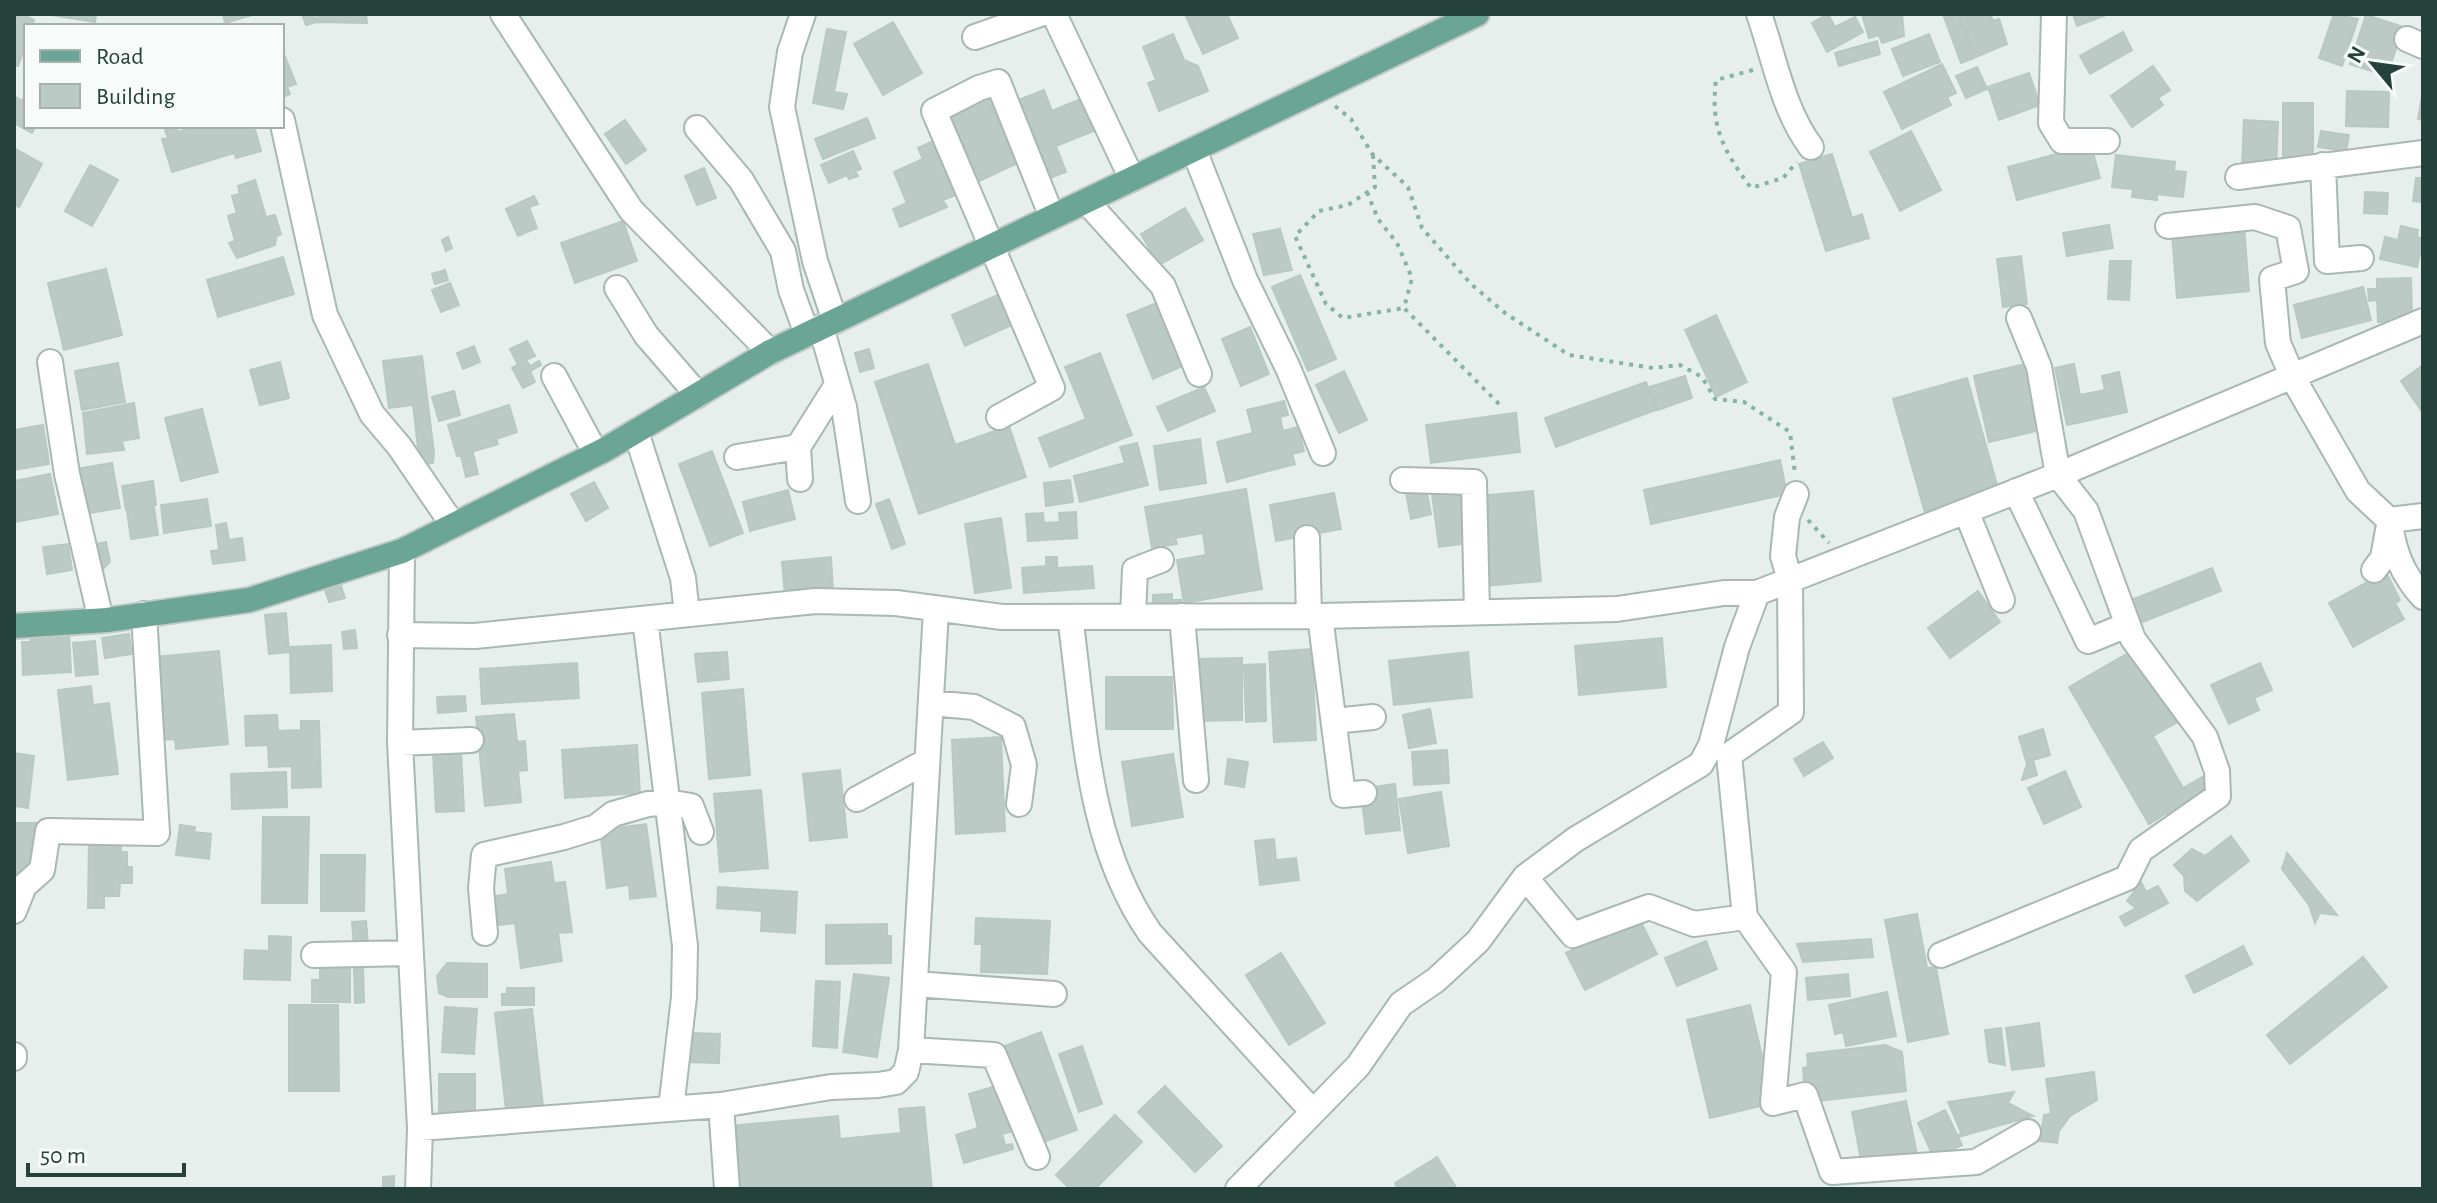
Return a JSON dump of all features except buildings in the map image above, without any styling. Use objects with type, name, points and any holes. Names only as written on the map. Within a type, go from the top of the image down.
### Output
[{"type":"main road","points":[[14,626],[101,620],[249,600],[402,551],[596,454],[770,352],[1321,89],[1442,22],[1477,14]]},
{"type":"street","points":[[503,14],[631,210],[770,352]]},
{"type":"street","points":[[803,14],[790,52],[782,107],[815,261],[821,327],[837,385],[858,501]]},
{"type":"street","points":[[975,37],[1040,14]]},
{"type":"street","points":[[1054,14],[1132,179]]},
{"type":"street","points":[[1759,14],[1802,135],[1811,147]]},
{"type":"street","points":[[2054,14],[2051,123],[2062,141],[2107,141]]},
{"type":"street","points":[[999,417],[1052,388],[989,247],[934,111],[998,82],[1052,217]]},
{"type":"street","points":[[284,128],[325,315],[372,414],[399,446],[453,525]]},
{"type":"street","points":[[697,128],[741,180],[783,251],[791,290],[821,327]]},
{"type":"street","points":[[1194,150],[1245,280],[1288,368],[1323,453]]},
{"type":"street","points":[[2238,177],[2423,153]]},
{"type":"street","points":[[2323,165],[2327,261],[2361,258]]},
{"type":"street","points":[[1086,201],[1163,286],[1199,374]]},
{"type":"street","points":[[2168,226],[2255,217],[2288,228],[2296,271],[2272,279],[2272,305],[2278,343],[2293,378],[2358,491],[2389,520],[2394,552],[2408,581],[2423,597]]},
{"type":"street","points":[[617,288],[646,335],[698,395]]},
{"type":"street","points":[[1941,955],[2127,878],[2141,850],[2218,796],[2217,771],[2205,737],[2133,639],[2086,511],[2058,475],[2039,367],[2019,318]]},
{"type":"street","points":[[400,635],[475,636],[816,601],[896,603],[1002,617],[1314,616],[1617,609],[1724,593],[1757,593],[2058,475],[2423,321]]},
{"type":"street","points":[[50,362],[67,474],[101,620]]},
{"type":"street","points":[[554,376],[596,454]]},
{"type":"street","points":[[800,479],[798,447],[837,385]]},
{"type":"street","points":[[636,432],[683,578],[687,614]]},
{"type":"street","points":[[737,457],[798,447]]},
{"type":"street","points":[[1403,480],[1474,482],[1477,612]]},
{"type":"street","points":[[2016,491],[2088,641],[2127,625]]},
{"type":"street","points":[[1796,494],[1784,533],[1783,556],[1790,580],[1791,712],[1729,755],[1745,917],[1784,972],[1773,1103],[1805,1095],[1832,1172],[1976,1162],[2028,1132]]},
{"type":"street","points":[[1966,511],[2002,600]]},
{"type":"street","points":[[2389,520],[2423,516]]},
{"type":"street","points":[[2374,570],[2383,558],[2389,520]]},
{"type":"street","points":[[1307,538],[1314,616],[1334,721],[1343,795],[1364,793]]},
{"type":"street","points":[[402,551],[400,743],[420,1128],[418,1189]]},
{"type":"street","points":[[1133,616],[1135,570],[1161,560]]},
{"type":"street","points":[[1238,1189],[1280,1142],[1358,1066],[1401,1004],[1436,980],[1478,941],[1525,877],[1576,839],[1701,764],[1711,745],[1737,647],[1757,593]]},
{"type":"street","points":[[420,1128],[721,1105],[831,1087],[896,1082],[906,1072],[911,1050],[936,610]]},
{"type":"street","points":[[14,911],[24,886],[42,870],[48,831],[157,833],[144,614]]},
{"type":"street","points":[[1182,616],[1196,780]]},
{"type":"street","points":[[1070,617],[1098,819],[1131,905],[1160,944],[1313,1112]]},
{"type":"street","points":[[645,619],[685,946],[684,997],[671,1109]]},
{"type":"street","points":[[931,703],[974,707],[1013,727],[1024,765],[1019,804]]},
{"type":"street","points":[[1334,721],[1373,717]]},
{"type":"street","points":[[400,743],[471,740]]},
{"type":"street","points":[[857,799],[927,761]]},
{"type":"street","points":[[485,933],[481,888],[484,855],[564,837],[596,827],[613,814],[667,802],[691,806],[701,832]]},
{"type":"street","points":[[1525,877],[1573,935],[1649,907],[1694,924],[1745,917]]},
{"type":"street","points":[[314,955],[411,953]]},
{"type":"street","points":[[915,984],[1054,994]]},
{"type":"street","points":[[911,1050],[994,1055],[1037,1157]]},
{"type":"street","points":[[721,1105],[727,1189]]},
{"type":"path","points":[[1775,63],[1716,80],[1713,108],[1724,151],[1751,188],[1783,178],[1811,147]]},
{"type":"path","points":[[1321,89],[1351,119],[1373,155],[1408,187],[1422,228],[1471,284],[1533,335],[1569,355],[1587,359],[1653,368],[1680,365],[1702,377],[1715,399],[1744,402],[1790,432],[1796,494],[1807,519],[1846,558]]},
{"type":"path","points":[[1373,155],[1375,187],[1348,205],[1319,211],[1295,236],[1326,304],[1343,318],[1404,308]]},
{"type":"path","points":[[1367,192],[1378,219],[1397,243],[1412,278],[1404,308]]},
{"type":"path","points":[[1404,308],[1499,404]]}]
